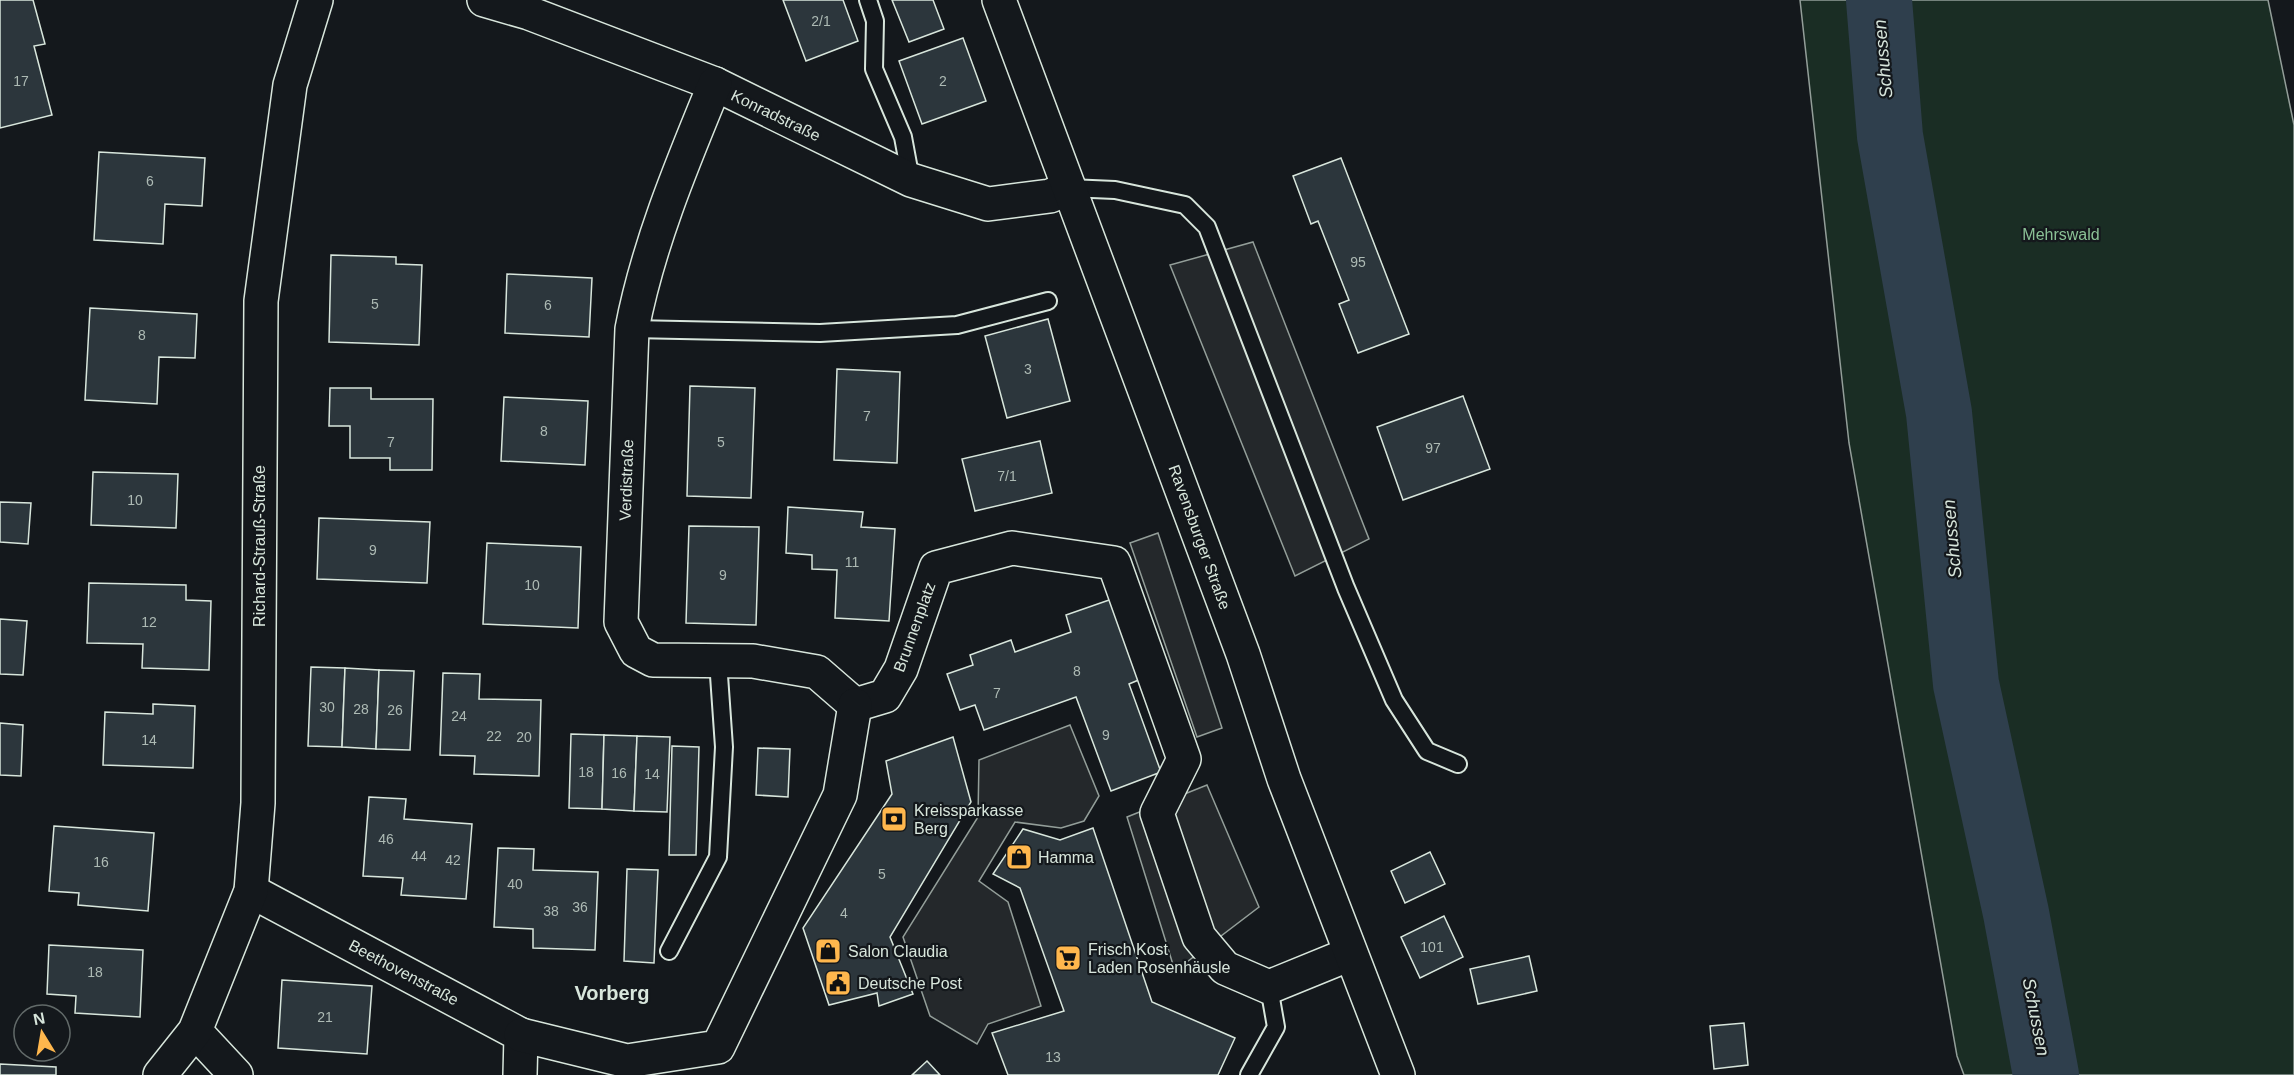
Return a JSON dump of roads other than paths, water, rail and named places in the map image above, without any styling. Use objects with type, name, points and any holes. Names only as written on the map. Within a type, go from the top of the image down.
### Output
[{"type":"street","name":"Richard-Strauß-Straße","points":[[160,1075],[195,1031],[251,891],[258,803],[261,301],[290,85],[316,0]]},
{"type":"street","name":"Konradstraße","points":[[484,0],[532,6],[715,84],[911,180],[988,204],[1050,196],[1069,188]]},
{"type":"street","name":"Ravensburger Straße","points":[[999,0],[1239,643],[1284,779],[1398,1075]]},
{"type":"street","name":"Verdistraße","points":[[715,84],[676,178],[637,303],[632,329],[621,622],[636,651],[653,660],[753,661],[817,672],[855,705]]},
{"type":"street","name":"Brunnenplatz","points":[[855,705],[885,696],[900,669],[936,568],[1012,548],[1114,563],[1184,759],[1157,813],[1199,937],[1225,968],[1269,987]]},
{"type":"street","points":[[520,1075],[521,1035],[633,1068],[718,1047],[840,795],[855,705]]},
{"type":"street","name":"Beethovenstraße","points":[[251,891],[521,1035]]},
{"type":"street","points":[[1269,987],[1350,954]]},
{"type":"street","points":[[195,1031],[236,1075]]},
{"type":"lane","points":[[868,0],[875,21],[874,69],[903,137],[911,180]]},
{"type":"lane","points":[[1069,188],[1114,190],[1185,205],[1207,227],[1346,588],[1394,700],[1427,751],[1458,764]]},
{"type":"lane","points":[[632,329],[820,333],[957,325],[1048,301]]},
{"type":"lane","points":[[669,951],[718,857],[724,747],[718,661]]},
{"type":"lane","points":[[1249,1075],[1276,1027],[1269,987]]},
{"type":"waterway","name":"Schussen","points":[[1879,0],[1890,136],[1939,413],[1966,684],[2016,913],[2046,1075]]},
{"type":"place","name":"Kreissparkasse Berg","points":[[894,819]]},
{"type":"place","name":"Hamma","points":[[1019,857]]},
{"type":"place","name":"Salon Claudia","points":[[828,951]]},
{"type":"place","name":"Frisch Kost Laden Rosenhäusle","points":[[1068,958]]},
{"type":"place","name":"Deutsche Post","points":[[838,983]]},
{"type":"district","name":"Vorberg","points":[[612,993]]},
{"type":"park label","name":"Mehrswald","points":[[2061,234]]}]
